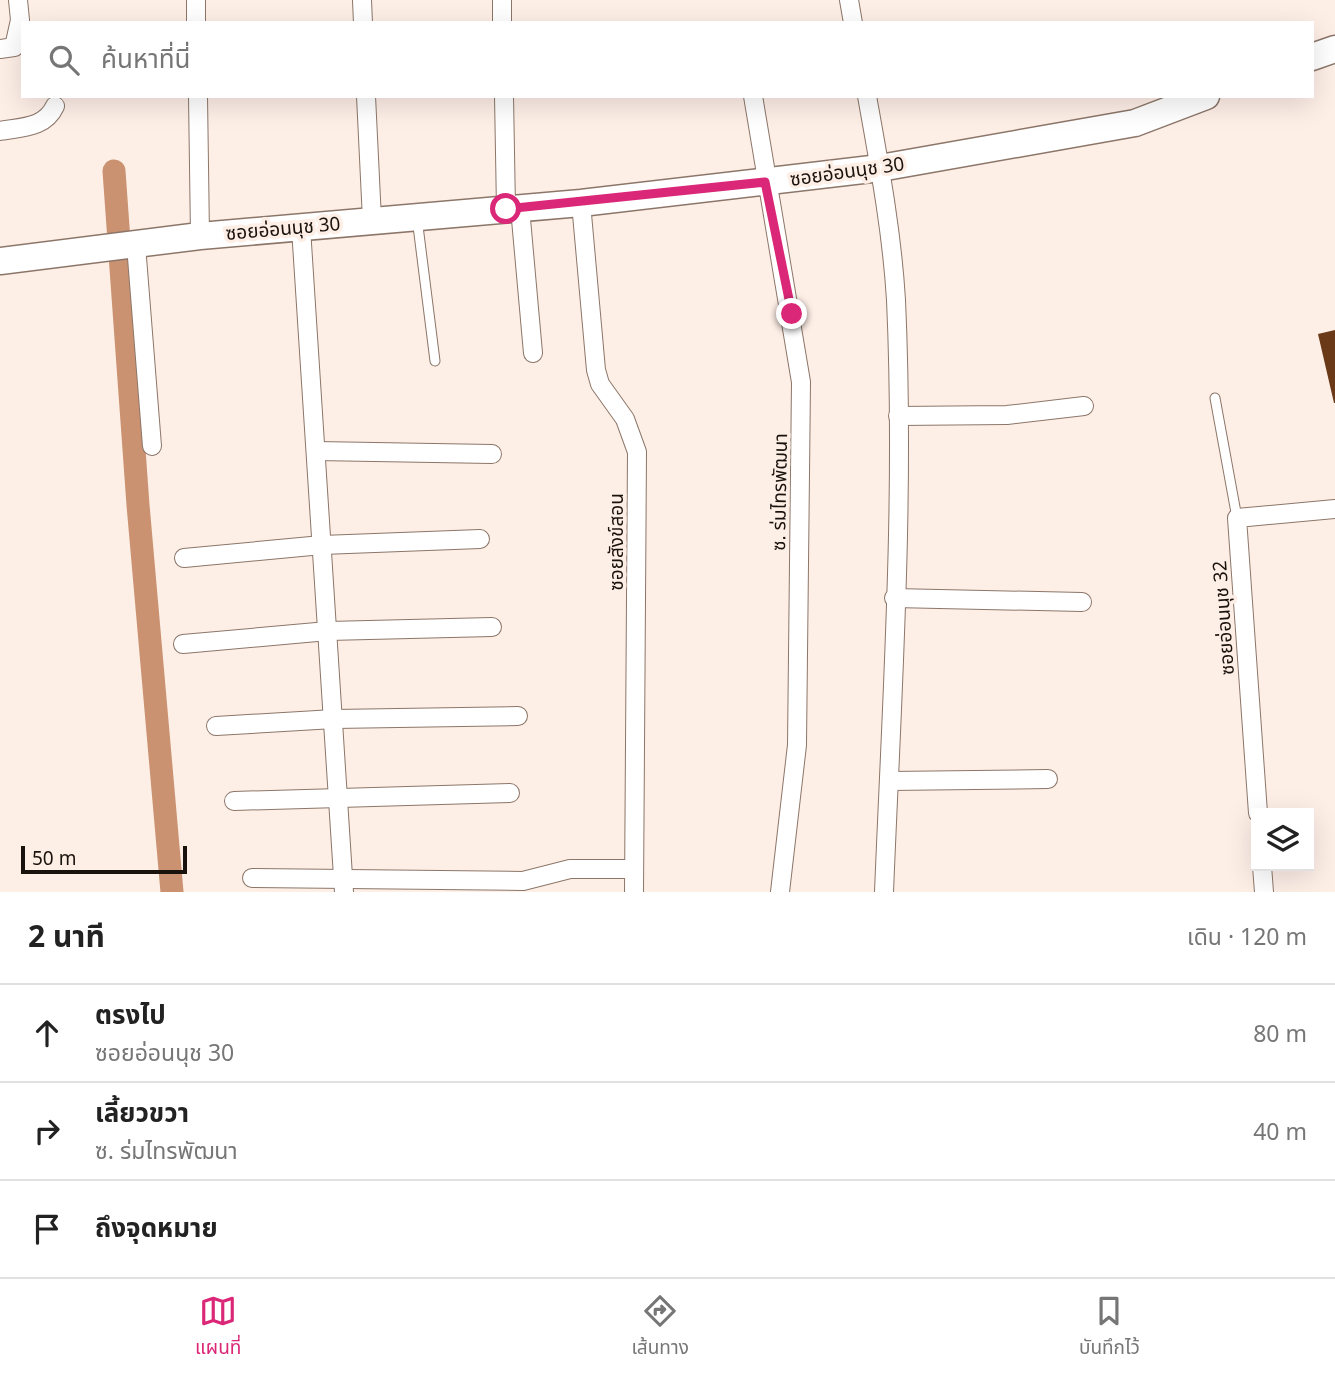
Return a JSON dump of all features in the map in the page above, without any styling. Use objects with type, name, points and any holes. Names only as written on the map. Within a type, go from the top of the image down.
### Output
[{"type":"street","points":[[0,49],[14,47],[18,40],[18,0]]},
{"type":"street","points":[[196,0],[197,21]]},
{"type":"street","points":[[362,0],[363,21]]},
{"type":"street","points":[[502,0],[502,21]]},
{"type":"street","points":[[849,0],[853,21]]},
{"type":"street","points":[[1314,56],[1335,49]]},
{"type":"street","points":[[198,98],[200,236]]},
{"type":"street","points":[[366,98],[372,220]]},
{"type":"street","points":[[503,98],[513,209],[533,352]]},
{"type":"street","name":"ซ. ร่มไทรพัฒนา","points":[[753,98],[765,182],[792,314],[801,382],[797,745],[780,892]]},
{"type":"street","points":[[867,98],[880,168],[896,298],[898,416],[884,892]]},
{"type":"street","name":"ซอยอ่อนนุช 30","points":[[0,261],[200,236],[581,203],[880,168],[1135,123],[1201,98]]},
{"type":"street","points":[[0,131],[38,124],[50,116],[55,106]]},
{"type":"street","name":"ซอยสังข์สอน","points":[[581,203],[596,370],[600,384],[625,419],[637,452],[634,892]]},
{"type":"street","points":[[301,228],[344,885]]},
{"type":"street","points":[[124,246],[152,446]]},
{"type":"street","points":[[898,416],[1007,415],[1084,406]]},
{"type":"street","points":[[316,451],[492,454]]},
{"type":"street","points":[[1237,518],[1335,509]]},
{"type":"street","name":"ซอยอ่อนนุช 32","points":[[1237,518],[1258,808]]},
{"type":"street","points":[[184,558],[322,545],[480,539]]},
{"type":"street","points":[[894,598],[1082,602]]},
{"type":"street","points":[[183,644],[328,631],[492,627]]},
{"type":"street","points":[[216,726],[334,719],[518,716]]},
{"type":"street","points":[[888,781],[1048,779]]},
{"type":"street","points":[[234,801],[510,793]]},
{"type":"street","points":[[252,878],[344,885],[523,881],[570,869],[634,869]]},
{"type":"street","points":[[1262,871],[1264,892]]},
{"type":"lane","points":[[417,216],[435,361]]},
{"type":"lane","points":[[1215,398],[1237,518]]},
{"type":"building","points":[[1335,330],[1335,403],[1334,403],[1318,334]]},
{"type":"waterway","points":[[114,171],[138,505],[172,892]]},
{"type":"route","points":[[506,209],[765,182],[792,314]]}]
